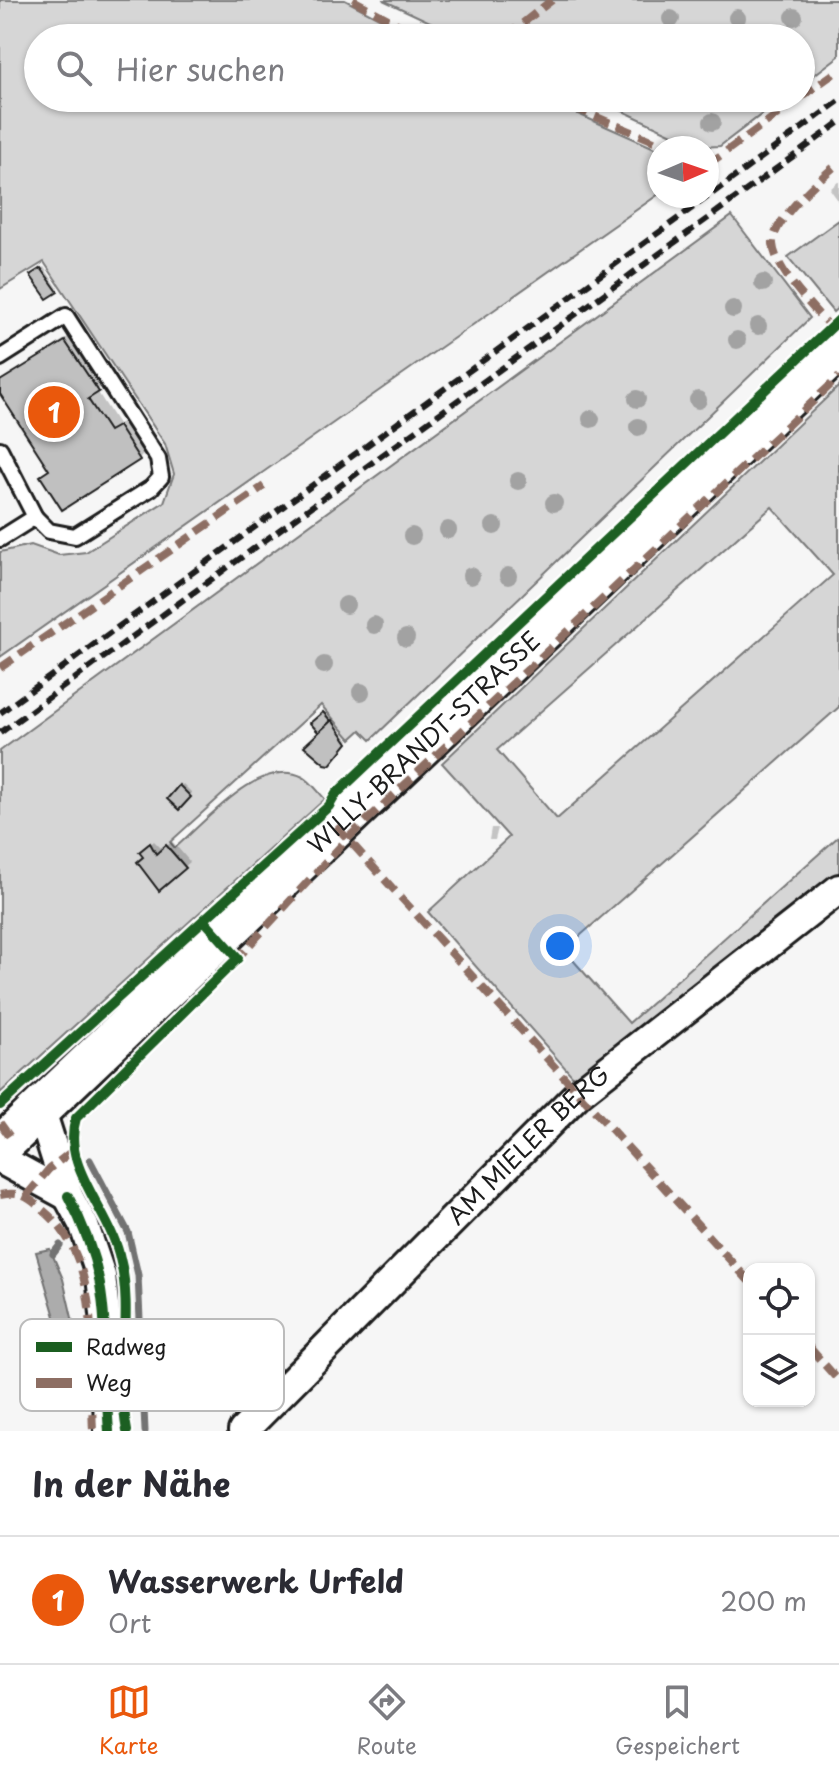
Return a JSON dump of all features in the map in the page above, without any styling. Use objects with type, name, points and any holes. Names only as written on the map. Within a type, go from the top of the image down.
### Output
[{"type":"main road","name":"WILLY-BRANDT-STRASSE","points":[[3,1148],[134,1016],[220,940],[839,349]]},
{"type":"street","name":"AM MIELER BERG","points":[[284,1390],[579,1093],[839,889]]},
{"type":"street","points":[[41,1111],[68,1196],[84,1226],[101,1276],[106,1319]]},
{"type":"street","points":[[3,1148],[68,1196]]},
{"type":"street","points":[[108,1411],[109,1431]]},
{"type":"street","name":"AM MIELER BERG","points":[[243,1431],[263,1411]]},
{"type":"lane","points":[[0,358],[66,316],[158,459],[161,477],[151,488],[75,536],[49,531],[35,517],[0,449]]},
{"type":"lane","points":[[0,539],[35,517]]},
{"type":"shaded area","points":[[0,0],[345,0],[390,24],[24,24],[24,112],[574,112],[647,145],[647,202],[0,657],[0,552],[31,545],[59,555],[86,552],[164,502],[174,474],[165,444],[44,262],[0,289]]},
{"type":"shaded area","points":[[383,0],[839,0],[839,56],[815,74],[815,24],[434,24]]},
{"type":"shaded area","points":[[625,112],[765,112],[720,146],[719,136],[676,136]]},
{"type":"shaded area","points":[[732,216],[810,318],[371,740],[361,730],[351,739],[321,705],[170,842],[175,848],[234,794],[270,775],[287,773],[303,777],[325,799],[0,1093],[0,751]]},
{"type":"shaded area","points":[[839,220],[839,307],[833,312],[788,257]]},
{"type":"shaded area","points":[[839,386],[839,707],[564,950],[629,1023],[839,836],[839,873],[586,1082],[574,1078],[428,912],[509,837],[442,763]],"holes":[[[772,507],[833,575],[557,819],[497,750]]]},
{"type":"shaded area","points":[[50,1249],[63,1279],[72,1319],[56,1319],[36,1252]]},
{"type":"building","points":[[41,268],[58,292],[47,299],[30,275]]},
{"type":"building","points":[[65,341],[99,392],[88,399],[109,431],[118,426],[140,460],[62,510],[40,476],[49,470],[0,394],[0,381]]},
{"type":"building","points":[[323,712],[331,721],[319,733],[310,723]]},
{"type":"building","points":[[332,720],[348,743],[330,765],[304,746]]},
{"type":"building","points":[[179,785],[191,797],[179,810],[167,799]]},
{"type":"building","points":[[150,843],[156,854],[166,845],[186,868],[159,891],[137,862],[143,857],[139,852]]},
{"type":"waterway","points":[[90,1160],[128,1232],[138,1275],[140,1319]]},
{"type":"waterway","points":[[53,1254],[60,1245]]},
{"type":"waterway","points":[[144,1411],[145,1431]]},
{"type":"railway","points":[[0,713],[839,101]]},
{"type":"railway","points":[[0,733],[839,123]]},
{"type":"marked path","points":[[353,0],[397,24]]},
{"type":"marked path","points":[[522,24],[552,0]]},
{"type":"marked path","points":[[815,87],[839,70]]},
{"type":"marked path","points":[[585,112],[647,138]]},
{"type":"marked path","points":[[719,156],[781,112]]},
{"type":"marked path","points":[[835,332],[789,278],[773,244],[780,224],[789,212],[839,163]]},
{"type":"marked path","points":[[234,962],[348,838],[839,377]]},
{"type":"marked path","points":[[0,668],[264,486]]},
{"type":"marked path","points":[[336,826],[743,1274]]},
{"type":"marked path","points":[[0,1123],[10,1137]]},
{"type":"marked path","points":[[26,1196],[49,1169],[72,1151]]},
{"type":"marked path","points":[[0,1195],[24,1196],[63,1231],[76,1256],[85,1284],[90,1319]]},
{"type":"marked path","points":[[815,1354],[839,1381]]},
{"type":"marked path","points":[[93,1411],[93,1431]]},
{"type":"cycle path","points":[[0,1105],[329,806],[336,794],[839,320]]},
{"type":"cycle path","points":[[126,1319],[119,1254],[75,1153],[73,1136],[76,1118],[238,958],[204,920]]},
{"type":"cycle path","points":[[68,1196],[94,1257],[104,1319]]},
{"type":"cycle path","points":[[108,1411],[109,1431]]},
{"type":"cycle path","points":[[124,1411],[127,1431]]},
{"type":"place","name":"Wasserwerk Urfeld","points":[[54,412]]}]
